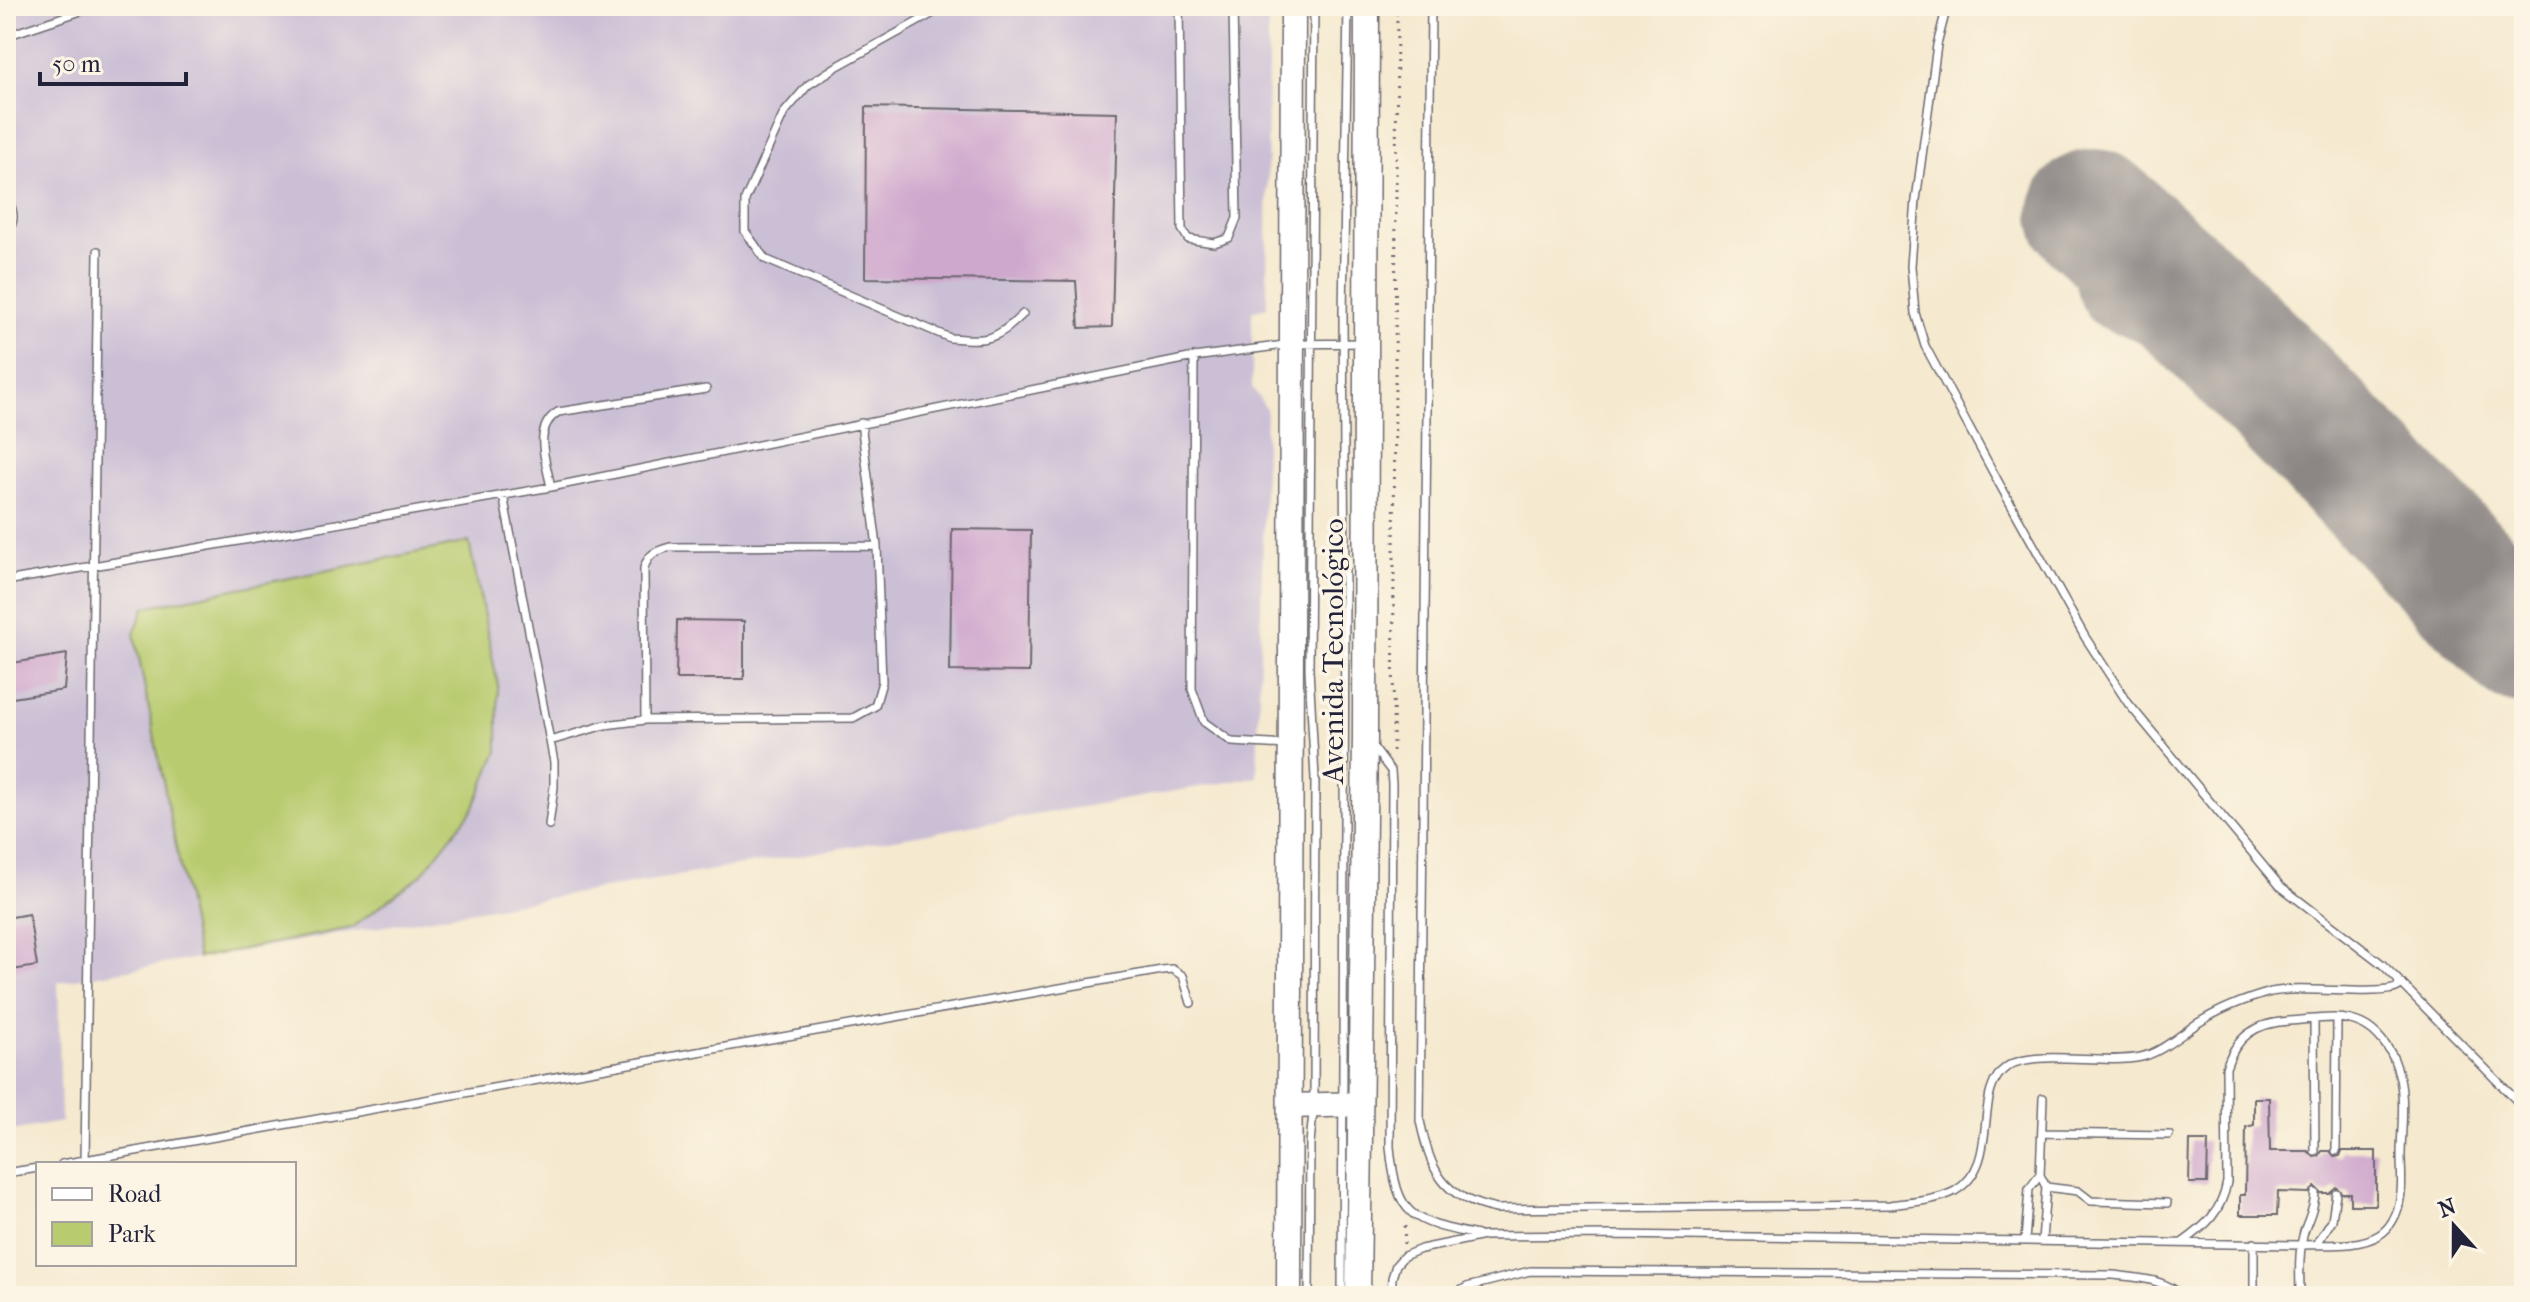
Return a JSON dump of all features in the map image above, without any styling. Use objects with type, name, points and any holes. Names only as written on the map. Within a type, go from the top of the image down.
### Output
[{"type":"main road","name":"Avenida Tecnológico","points":[[1289,1296],[1302,1105],[1291,745],[1302,344],[1293,6]]},
{"type":"main road","name":"Avenida Tecnológico","points":[[1358,1296],[1352,1104],[1365,736],[1354,343],[1367,6]]},
{"type":"main road","points":[[1302,1105],[1352,1104]]},
{"type":"lane","points":[[6,36],[96,6]]},
{"type":"lane","points":[[946,6],[808,85],[784,113],[745,200],[745,231],[765,259],[950,338],[978,340],[1001,335],[1023,314]]},
{"type":"lane","points":[[1179,6],[1182,229],[1188,239],[1214,243],[1229,238],[1237,218],[1233,6]]},
{"type":"lane","points":[[1309,1296],[1310,1143],[1302,1105],[1315,778],[1309,669],[1302,344],[1314,6]]},
{"type":"lane","points":[[1342,1296],[1352,1104],[1345,592],[1354,343],[1348,6]]},
{"type":"lane","points":[[1431,6],[1420,1121],[1427,1154],[1439,1179],[1455,1194],[1496,1209],[1890,1205],[1933,1198],[1955,1191],[1969,1179],[1986,1139],[1987,1105],[1994,1080],[2008,1066],[2031,1059],[2116,1061],[2144,1057],[2215,1013],[2272,992],[2299,988],[2384,991],[2398,987],[2399,981]]},
{"type":"lane","points":[[1947,6],[1937,45],[1916,200],[1911,266],[1915,313],[1925,346],[2085,637],[2128,703],[2280,886],[2382,964],[2524,1108]]},
{"type":"lane","points":[[6,192],[14,219],[6,232]]},
{"type":"lane","points":[[85,1160],[98,251]]},
{"type":"lane","points":[[6,581],[551,487],[1194,357],[1302,344],[1354,343]]},
{"type":"lane","points":[[1194,357],[1192,689],[1204,722],[1232,742],[1291,745]]},
{"type":"lane","points":[[551,487],[543,427],[558,412],[706,389]]},
{"type":"lane","points":[[550,741],[605,725],[645,720],[853,718],[875,706],[882,682],[877,546],[861,423]]},
{"type":"lane","points":[[503,495],[550,741],[554,787],[549,825]]},
{"type":"lane","points":[[645,720],[644,568],[655,551],[670,547],[877,546]]},
{"type":"lane","points":[[1365,736],[1391,771],[1390,1147],[1394,1182],[1399,1198],[1420,1219],[1435,1226],[1484,1236]]},
{"type":"lane","points":[[74,1162],[1162,970],[1172,969],[1183,976],[1191,1003]]},
{"type":"lane","points":[[2336,1151],[2337,1019]]},
{"type":"lane","points":[[1391,1296],[1392,1278],[1404,1256],[1421,1249],[1484,1236],[1613,1235],[2301,1245],[2365,1241],[2380,1234],[2395,1216],[2400,1199],[2402,1085],[2390,1052],[2371,1030],[2347,1019],[2278,1022],[2259,1027],[2240,1039],[2231,1051],[2226,1068],[2227,1182],[2224,1197],[2210,1220],[2183,1242]]},
{"type":"lane","points":[[2314,1020],[2315,1151]]},
{"type":"lane","points":[[2042,1241],[2046,1187],[2040,1175],[2043,1098]]},
{"type":"lane","points":[[2042,1133],[2169,1135]]},
{"type":"lane","points":[[6,1173],[36,1168]]},
{"type":"lane","points":[[2025,1241],[2029,1189],[2040,1175]]},
{"type":"lane","points":[[2046,1187],[2078,1191],[2091,1201],[2167,1203]]},
{"type":"lane","points":[[2300,1296],[2301,1245],[2303,1232],[2311,1220],[2315,1193]]},
{"type":"lane","points":[[2317,1244],[2336,1210],[2336,1193]]},
{"type":"lane","points":[[2254,1243],[2254,1296]]},
{"type":"lane","points":[[1452,1296],[1467,1287],[1497,1277],[1530,1271],[2113,1275],[2152,1279],[2182,1296]]},
{"type":"path","points":[[1391,771],[1394,750],[1397,6]]},
{"type":"path","points":[[1404,1256],[1407,1207]]},
{"type":"shaded area","points":[[6,6],[1268,6],[1267,307],[1252,311],[1252,387],[1266,409],[1257,777],[58,982],[61,1122],[6,1132]]},
{"type":"green space","points":[[469,542],[498,685],[498,751],[473,809],[420,876],[351,928],[198,958],[134,633],[145,607]]},
{"type":"building","points":[[866,107],[1117,112],[1112,327],[1079,328],[1076,281],[865,278]]},
{"type":"building","points":[[952,529],[1031,530],[1029,672],[950,671]]},
{"type":"building","points":[[677,620],[744,621],[744,679],[676,679]]},
{"type":"building","points":[[67,654],[64,690],[6,699],[6,664]]},
{"type":"building","points":[[29,914],[37,966],[6,971],[6,918]]},
{"type":"building","points":[[2254,1098],[2269,1098],[2270,1151],[2308,1151],[2314,1157],[2322,1151],[2330,1151],[2335,1157],[2340,1156],[2342,1151],[2376,1151],[2376,1205],[2350,1205],[2350,1193],[2342,1193],[2336,1187],[2329,1193],[2321,1193],[2315,1187],[2309,1193],[2278,1192],[2277,1215],[2240,1215],[2240,1195],[2245,1195],[2246,1127],[2254,1125]]},
{"type":"building","points":[[2190,1141],[2208,1141],[2207,1183],[2189,1183]]},
{"type":"taxiway","points":[[2207,316],[2192,261],[2183,245],[2169,231],[2152,226],[2135,227],[2120,234],[2107,246],[2101,262],[2101,282],[2110,303],[2241,351]]},
{"type":"runway","points":[[2094,214],[2207,316],[2524,640]]}]
